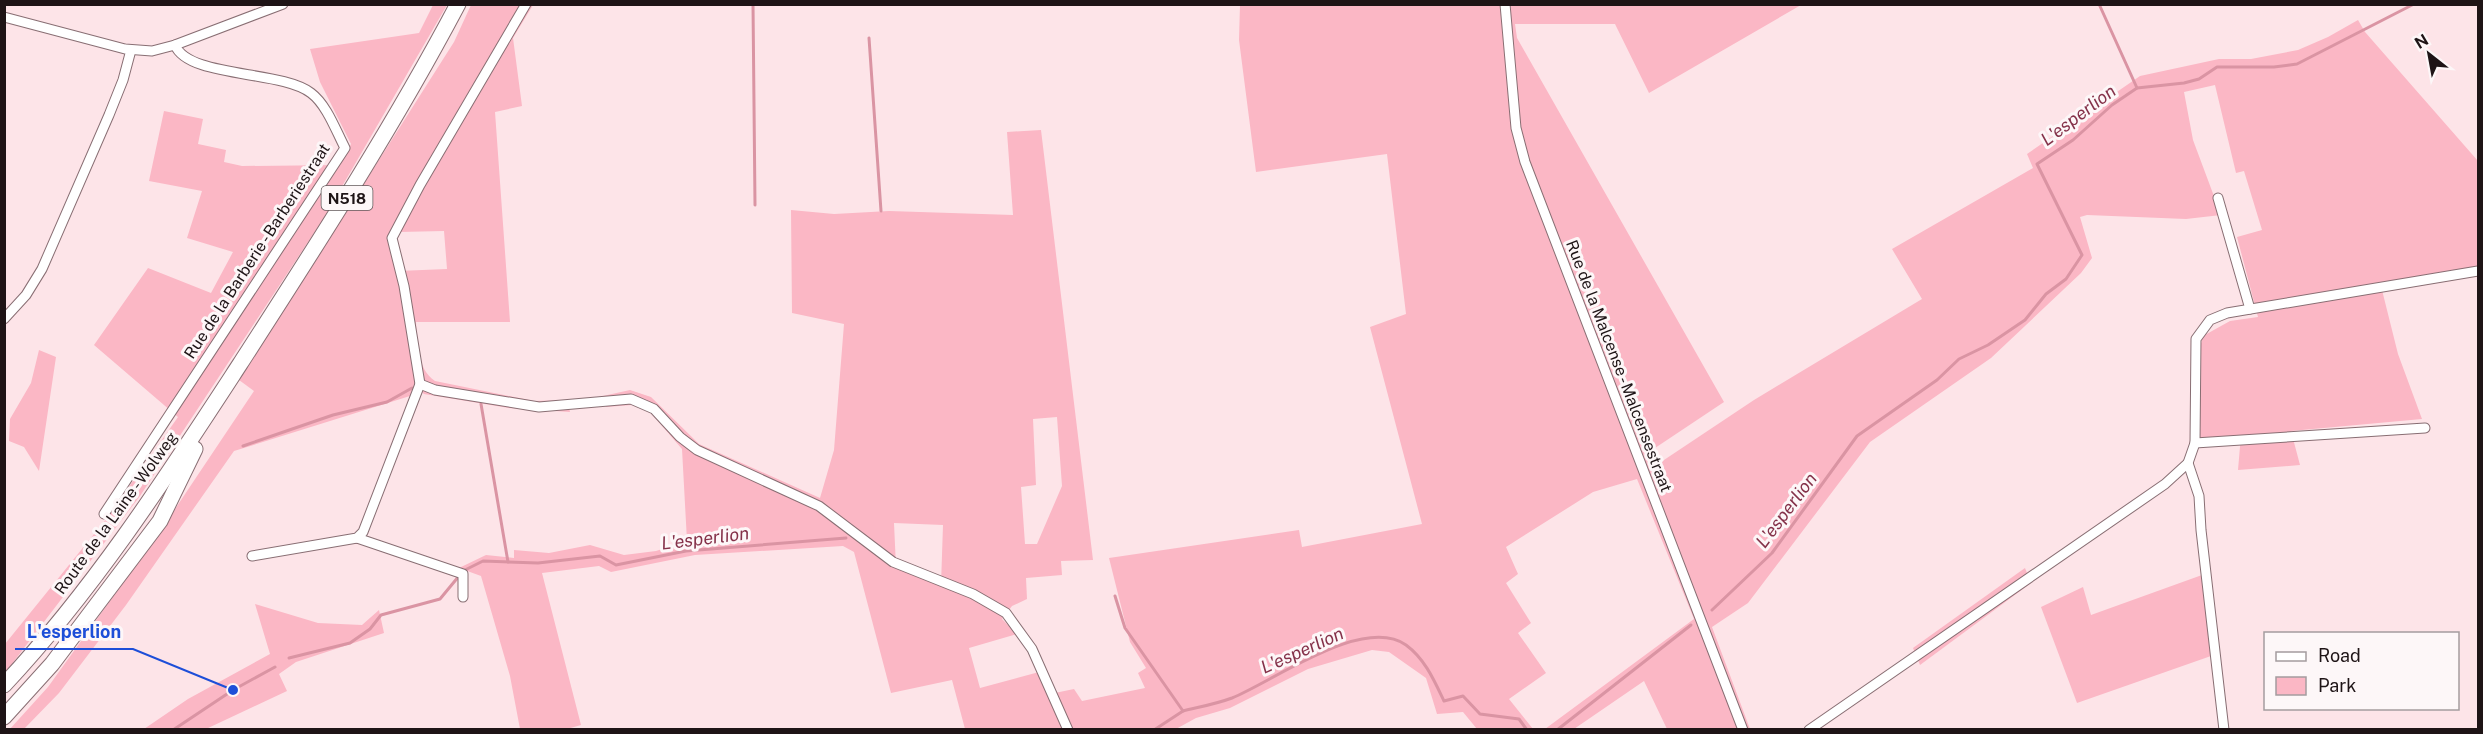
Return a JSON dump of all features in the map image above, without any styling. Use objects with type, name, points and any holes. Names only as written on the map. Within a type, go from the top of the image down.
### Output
[{"type":"highway","name":"Route de la Laine - Wolweg","points":[[4,685],[77,601],[171,470],[331,225],[405,101],[458,4]]},
{"type":"highway","name":"Route de la Laine - Wolweg","points":[[4,717],[52,664],[159,520],[226,385]]},
{"type":"street","points":[[4,17],[131,50],[152,51],[175,45],[283,4]]},
{"type":"street","points":[[357,538],[363,532],[420,384],[404,286],[392,237],[526,4]]},
{"type":"street","name":"Rue de la Malcense - Malcensestraat","points":[[1505,4],[1516,128],[1525,162],[1743,729]]},
{"type":"street","name":"Rue de la Barberie - Barberiestraat","points":[[104,514],[345,148],[321,105],[310,93],[266,78],[194,63],[180,56],[175,45]]},
{"type":"street","points":[[4,319],[30,290],[42,268],[109,115],[123,80],[131,50]]},
{"type":"street","points":[[2218,198],[2250,309]]},
{"type":"street","points":[[1809,729],[2165,484],[2188,463],[2195,444],[2196,339],[2210,320],[2227,313],[2478,271]]},
{"type":"street","points":[[420,384],[435,390],[539,407],[613,399],[646,403],[687,444],[697,450],[819,507],[893,562],[974,594],[1006,613],[1032,649],[1068,729]]},
{"type":"street","points":[[2195,444],[2425,428]]},
{"type":"street","points":[[2188,463],[2199,496],[2224,729]]},
{"type":"street","points":[[252,556],[357,538],[463,574],[463,597]]},
{"type":"green space","points":[[433,5],[447,5],[322,221],[140,496],[5,673],[5,644],[107,518],[178,417],[94,345],[148,268],[211,293],[233,252],[187,238],[202,191],[149,181],[164,111],[203,119],[198,144],[226,150],[224,162],[242,166],[340,165],[351,144],[320,82],[310,49],[419,33]]},
{"type":"green space","points":[[471,5],[533,5],[513,38],[522,106],[495,112],[510,322],[416,322],[421,362],[429,376],[435,381],[534,401],[567,400],[570,412],[509,408],[424,394],[414,385],[410,396],[234,451],[126,605],[59,693],[24,729],[9,730],[48,687],[163,527],[254,391],[239,380],[454,42]],"holes":[[[444,231],[447,269],[398,271],[387,239],[399,232]]]},
{"type":"green space","points":[[1240,5],[1801,5],[1649,93],[1615,24],[1515,24],[1517,38],[1724,402],[1649,452],[1655,466],[1754,400],[1922,299],[1892,249],[2033,168],[2027,154],[2140,76],[2219,59],[2251,59],[2298,50],[2358,20],[2365,32],[2478,161],[2478,266],[2381,286],[2398,354],[2422,419],[2291,431],[2300,465],[2238,470],[2241,435],[2200,439],[2198,355],[2203,336],[2230,321],[2258,317],[2237,237],[2262,230],[2244,171],[2236,173],[2215,85],[2184,92],[2193,140],[2221,215],[2186,219],[2087,215],[2080,217],[2092,258],[2081,273],[1991,358],[1870,442],[1748,603],[1712,627],[1750,729],[1667,729],[1644,681],[1574,729],[1545,729],[1694,619],[1637,479],[1593,492],[1506,547],[1518,574],[1506,583],[1531,623],[1518,633],[1546,673],[1509,699],[1533,729],[1477,729],[1463,712],[1437,714],[1426,678],[1389,652],[1372,650],[1308,669],[1230,708],[1196,718],[1176,729],[965,729],[952,680],[891,693],[854,552],[843,546],[695,555],[611,572],[599,566],[542,573],[581,725],[567,729],[520,729],[510,676],[481,576],[459,568],[486,555],[514,558],[514,550],[549,553],[590,545],[624,555],[656,551],[687,541],[682,449],[650,412],[632,405],[606,407],[603,396],[630,390],[651,397],[699,444],[820,498],[834,450],[844,324],[792,313],[791,210],[834,214],[889,211],[1013,215],[1007,132],[1041,130],[1093,560],[1061,561],[1062,575],[1026,578],[1027,599],[1012,606],[1002,619],[1017,634],[969,648],[980,688],[1039,672],[1050,694],[1074,689],[1082,701],[1145,688],[1138,673],[1146,668],[1130,642],[1109,558],[1299,530],[1302,547],[1422,524],[1370,327],[1406,314],[1387,154],[1256,172],[1239,40]],"holes":[[[1057,417],[1062,486],[1037,544],[1025,544],[1021,487],[1036,485],[1033,419]],[[894,523],[943,525],[941,585],[896,567]]]},
{"type":"green space","points":[[39,350],[56,357],[39,471],[24,447],[9,441],[10,419],[31,383]]},
{"type":"green space","points":[[2025,568],[2031,583],[1920,665],[1913,648]]},
{"type":"green space","points":[[2202,575],[2211,656],[2077,703],[2041,607],[2083,587],[2091,615]]},
{"type":"green space","points":[[255,604],[318,623],[362,625],[379,610],[384,633],[296,662],[279,674],[287,691],[206,729],[144,729],[188,699],[270,654]]},
{"type":"waterway","points":[[753,4],[755,205]]},
{"type":"waterway","points":[[2099,4],[2137,88]]},
{"type":"waterway","name":"L'esperlion","points":[[1712,610],[1772,553],[1857,436],[1937,380],[1959,359],[1988,345],[2025,320],[2046,294],[2066,279],[2082,255],[2037,164],[2073,140],[2112,105],[2137,88],[2184,83],[2199,79],[2217,67],[2274,67],[2297,64],[2414,4]]},
{"type":"waterway","points":[[869,38],[881,211]]},
{"type":"waterway","points":[[243,446],[333,415],[387,402],[412,388]]},
{"type":"waterway","points":[[481,404],[508,562]]},
{"type":"waterway","name":"L'esperlion","points":[[465,570],[483,561],[538,563],[600,556],[616,565],[686,551],[846,538]]},
{"type":"waterway","name":"L'esperlion","points":[[289,658],[350,643],[370,629],[381,615],[440,599],[459,576]]},
{"type":"waterway","name":"L'esperlion","points":[[1115,596],[1125,628],[1183,711],[1232,698],[1343,644],[1367,638],[1388,638],[1406,645],[1419,657],[1444,701],[1463,696],[1480,714],[1519,719],[1527,730]]},
{"type":"waterway","name":"L'esperlion","points":[[1557,730],[1691,625]]},
{"type":"waterway","name":"L'esperlion","points":[[173,730],[233,690],[275,667]]},
{"type":"waterway","points":[[1154,730],[1183,711]]},
{"type":"place","name":"L'esperlion","points":[[233,690]]}]
